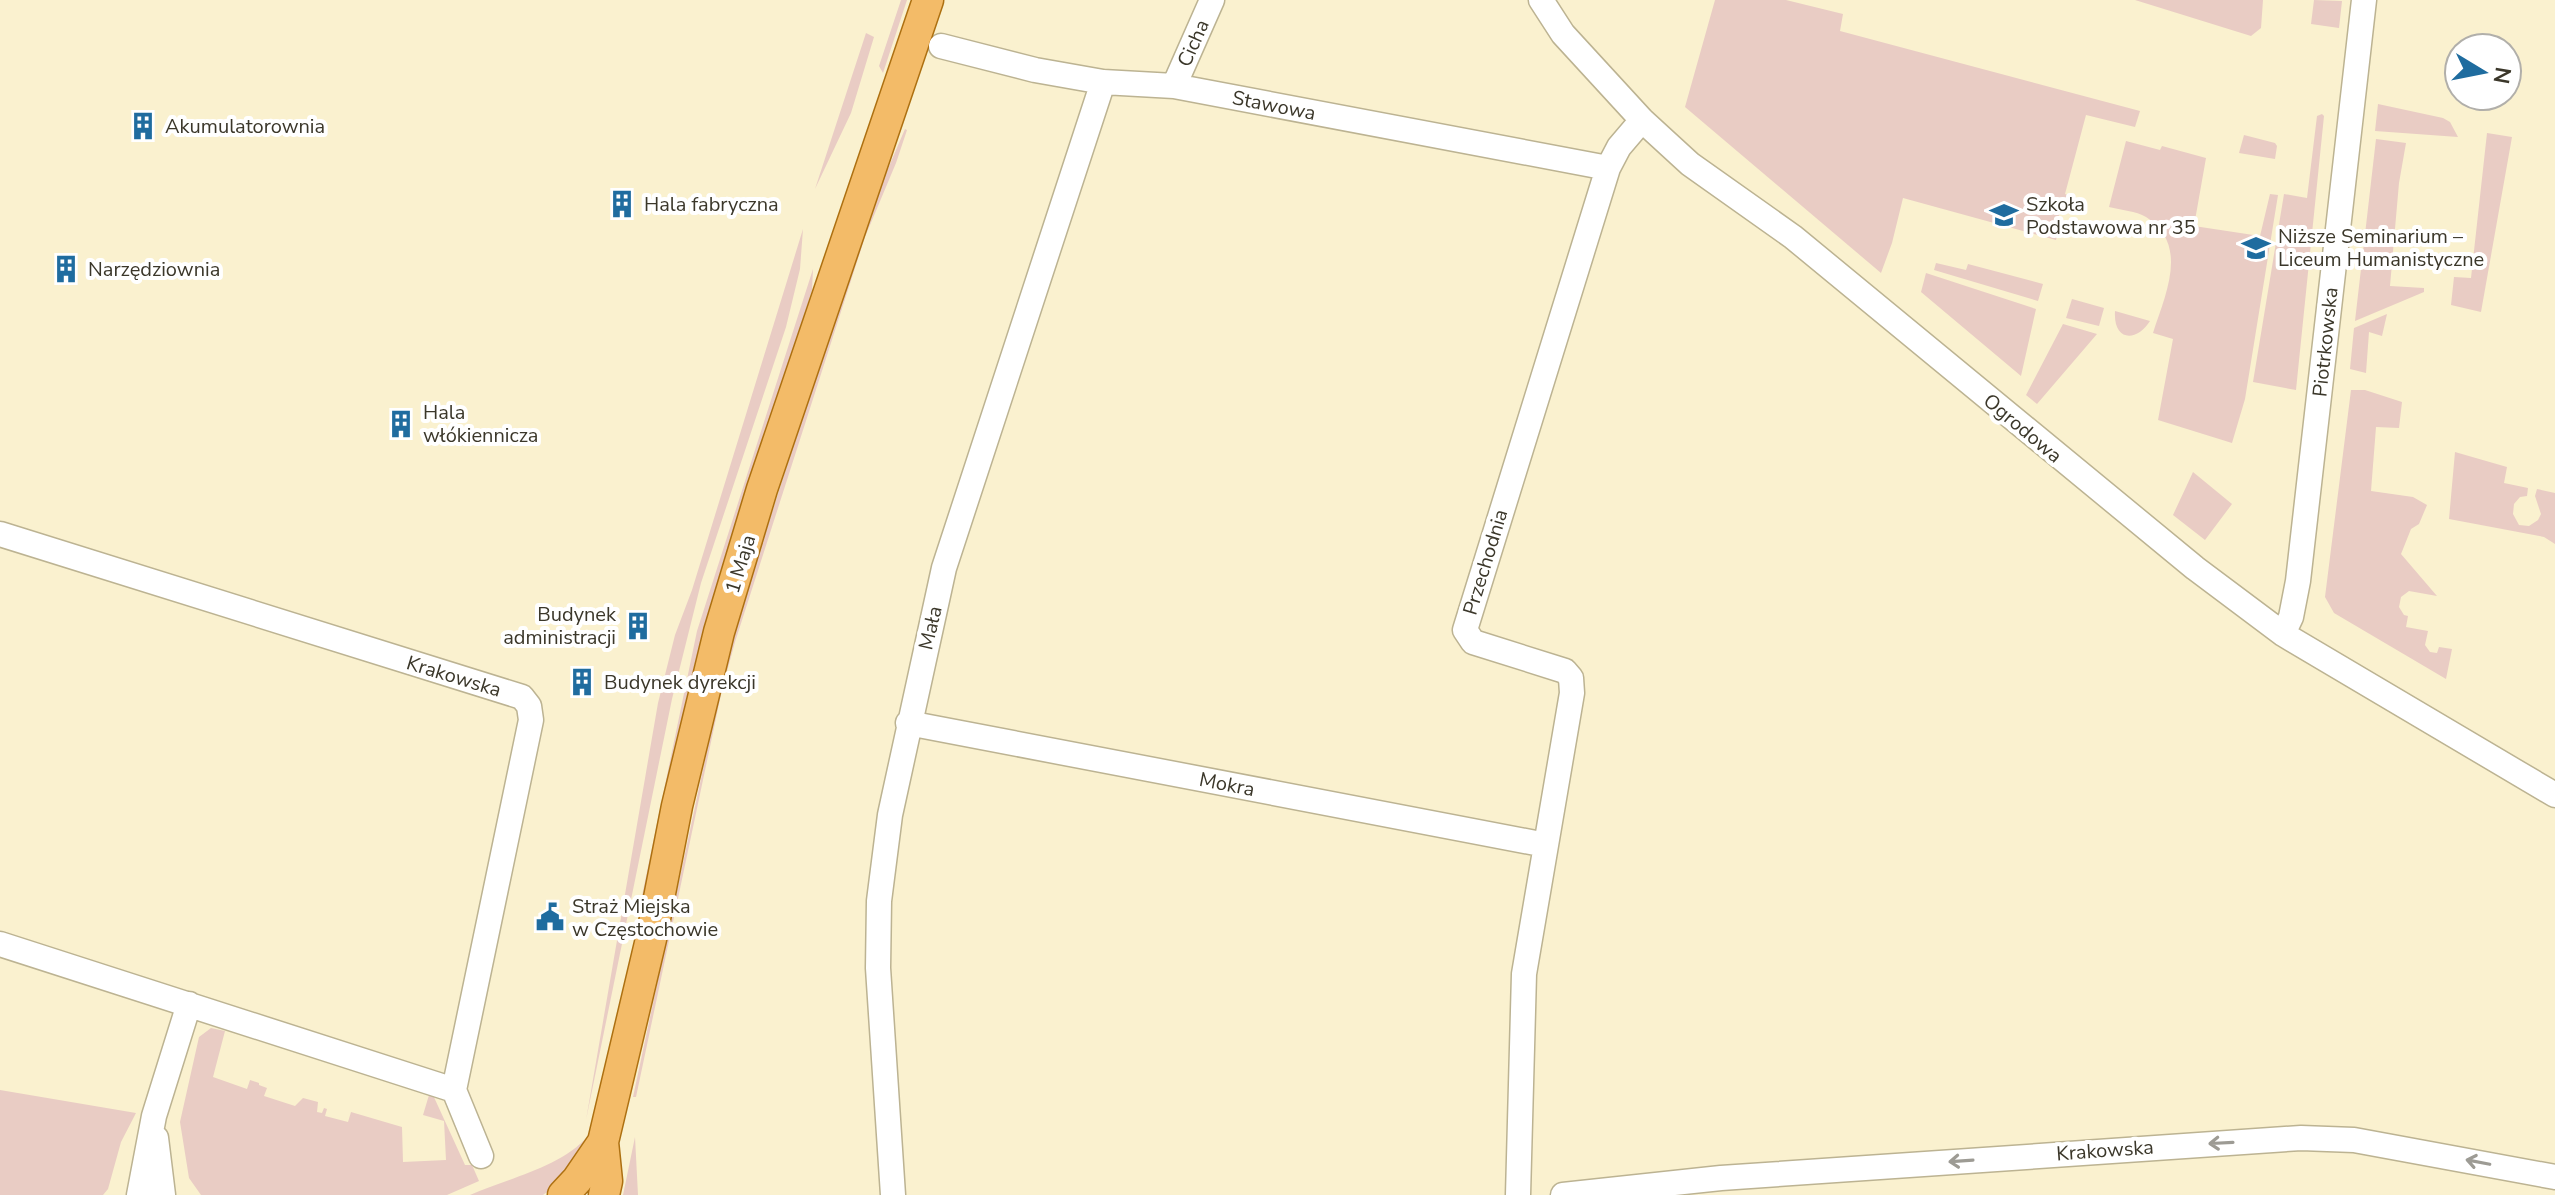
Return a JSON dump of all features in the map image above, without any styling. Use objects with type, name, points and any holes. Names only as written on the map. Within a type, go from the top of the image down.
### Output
[{"type":"main road","name":"1 Maja","points":[[604,1195],[607,1181],[603,1142],[719,632],[762,489],[928,0]]},
{"type":"main road","name":"1 Maja","points":[[563,1195],[603,1142]]},
{"type":"street","name":"Cicha","points":[[1174,86],[1212,0]]},
{"type":"street","name":"Ogrodowa","points":[[1541,0],[1563,34],[1642,120],[1690,164],[1793,237],[2195,568],[2283,634],[2555,795]]},
{"type":"street","name":"Piotrkowska","points":[[2283,634],[2291,617],[2298,581],[2364,0]]},
{"type":"street","name":"Stawowa","points":[[941,46],[1035,70],[1103,82],[1174,86],[1608,168]]},
{"type":"street","name":"Mała","points":[[893,1195],[878,968],[879,901],[890,815],[944,568],[1103,82]]},
{"type":"street","name":"Przechodnia","points":[[1518,1195],[1524,974],[1572,693],[1571,678],[1565,671],[1473,642],[1465,630],[1608,168],[1619,147],[1642,120]]},
{"type":"street","name":"Krakowska","points":[[0,534],[522,697],[529,706],[531,720],[454,1090]]},
{"type":"street","name":"Mokra","points":[[908,723],[1546,845]]},
{"type":"street","points":[[0,944],[454,1090],[481,1156]]},
{"type":"street","points":[[139,1195],[154,1116],[189,1004]]},
{"type":"street","points":[[154,1116],[163,1195]]},
{"type":"street","name":"Krakowska","points":[[1563,1195],[1654,1190],[2146,1147],[2301,1138],[2383,1144],[2555,1177]]},
{"type":"shaded area","points":[[901,0],[907,0],[883,73],[879,66]]},
{"type":"shaded area","points":[[1715,0],[1786,0],[1843,14],[1840,31],[2140,111],[2135,127],[2086,115],[2065,194],[2068,195],[2064,210],[2061,209],[2056,224],[2060,226],[2056,240],[1903,198],[1881,273],[1685,107]]},
{"type":"shaded area","points":[[2135,0],[2263,0],[2261,28],[2251,36]]},
{"type":"shaded area","points":[[2314,0],[2342,1],[2339,28],[2311,24]]},
{"type":"shaded area","points":[[866,33],[874,37],[851,113],[815,189]]},
{"type":"shaded area","points":[[2378,104],[2443,118],[2450,122],[2458,137],[2375,131]]},
{"type":"shaded area","points":[[2322,114],[2296,390],[2253,382],[2284,194],[2307,198],[2317,116]]},
{"type":"shaded area","points":[[905,129],[896,163],[865,237],[735,642],[722,690],[636,1097],[633,1097],[730,643],[866,220]]},
{"type":"shaded area","points":[[2487,133],[2512,137],[2481,312],[2451,305],[2454,277],[2471,278]]},
{"type":"shaded area","points":[[2244,135],[2275,143],[2275,159],[2239,153]]},
{"type":"shaded area","points":[[2376,139],[2406,143],[2399,183],[2390,286],[2424,288],[2424,292],[2355,321]]},
{"type":"shaded area","points":[[2126,141],[2160,150],[2162,146],[2206,158],[2194,226],[2260,236],[2270,194],[2278,195],[2245,399],[2232,443],[2158,420],[2173,339],[2153,333],[2168,287],[2171,256],[2159,228],[2146,217],[2109,207]]},
{"type":"shaded area","points":[[803,229],[800,269],[786,327],[701,583],[672,699],[586,1120],[658,703],[675,635],[692,590]]},
{"type":"shaded area","points":[[1936,263],[1966,270],[1968,264],[2043,284],[2038,301],[1934,270]]},
{"type":"shaded area","points":[[813,269],[812,290],[704,629],[689,686],[642,911],[639,910],[697,631]]},
{"type":"shaded area","points":[[1926,273],[2036,309],[2021,376],[1921,292]]},
{"type":"shaded area","points":[[2072,299],[2104,308],[2099,326],[2066,318]]},
{"type":"shaded area","points":[[2115,311],[2150,321],[2139,333],[2127,336],[2118,329]]},
{"type":"shaded area","points":[[2387,314],[2382,336],[2369,332],[2366,373],[2350,369],[2354,328]]},
{"type":"shaded area","points":[[2063,324],[2097,334],[2037,404],[2026,395]]},
{"type":"shaded area","points":[[2351,390],[2365,390],[2402,402],[2399,428],[2376,427],[2371,491],[2413,497],[2427,505],[2419,524],[2411,529],[2401,554],[2437,596],[2409,591],[2401,597],[2399,607],[2408,616],[2406,627],[2428,631],[2425,645],[2430,652],[2437,653],[2439,647],[2452,649],[2446,679],[2334,613],[2325,597]]},
{"type":"shaded area","points":[[2455,452],[2507,467],[2504,483],[2528,488],[2527,496],[2520,497],[2514,504],[2513,514],[2519,525],[2529,526],[2541,514],[2535,496],[2537,489],[2555,493],[2555,544],[2544,537],[2449,519]]},
{"type":"shaded area","points":[[2193,472],[2232,504],[2205,540],[2173,515]]},
{"type":"shaded area","points":[[211,1028],[225,1031],[213,1077],[247,1089],[250,1080],[259,1083],[267,1088],[264,1096],[295,1106],[303,1098],[318,1102],[317,1112],[327,1109],[325,1116],[348,1122],[351,1112],[402,1127],[403,1162],[446,1160],[444,1121],[423,1115],[429,1095],[433,1095],[465,1165],[472,1165],[479,1181],[447,1195],[201,1195],[189,1178],[180,1122],[199,1037]]},
{"type":"shaded area","points":[[0,1090],[136,1113],[121,1142],[108,1189],[103,1195],[0,1195]]},
{"type":"shaded area","points":[[588,1136],[592,1138],[543,1195],[470,1195],[548,1164]]},
{"type":"shaded area","points":[[635,1137],[638,1195],[623,1195]]},
{"type":"place","name":"Akumulatorownia","points":[[143,126]]},
{"type":"place","name":"Hala fabryczna","points":[[622,204]]},
{"type":"place","name":"Szkoła Podstawowa nr 35","points":[[2004,215]]},
{"type":"place","name":"Niższe Seminarium – Liceum Humanistyczne","points":[[2256,248]]},
{"type":"place","name":"Narzędziownia","points":[[66,269]]},
{"type":"place","name":"Hala włókiennicza","points":[[401,424]]},
{"type":"place","name":"Budynek administracji","points":[[638,626]]},
{"type":"place","name":"Budynek dyrekcji","points":[[582,682]]},
{"type":"place","name":"Straż Miejska w Częstochowie","points":[[550,917]]}]
